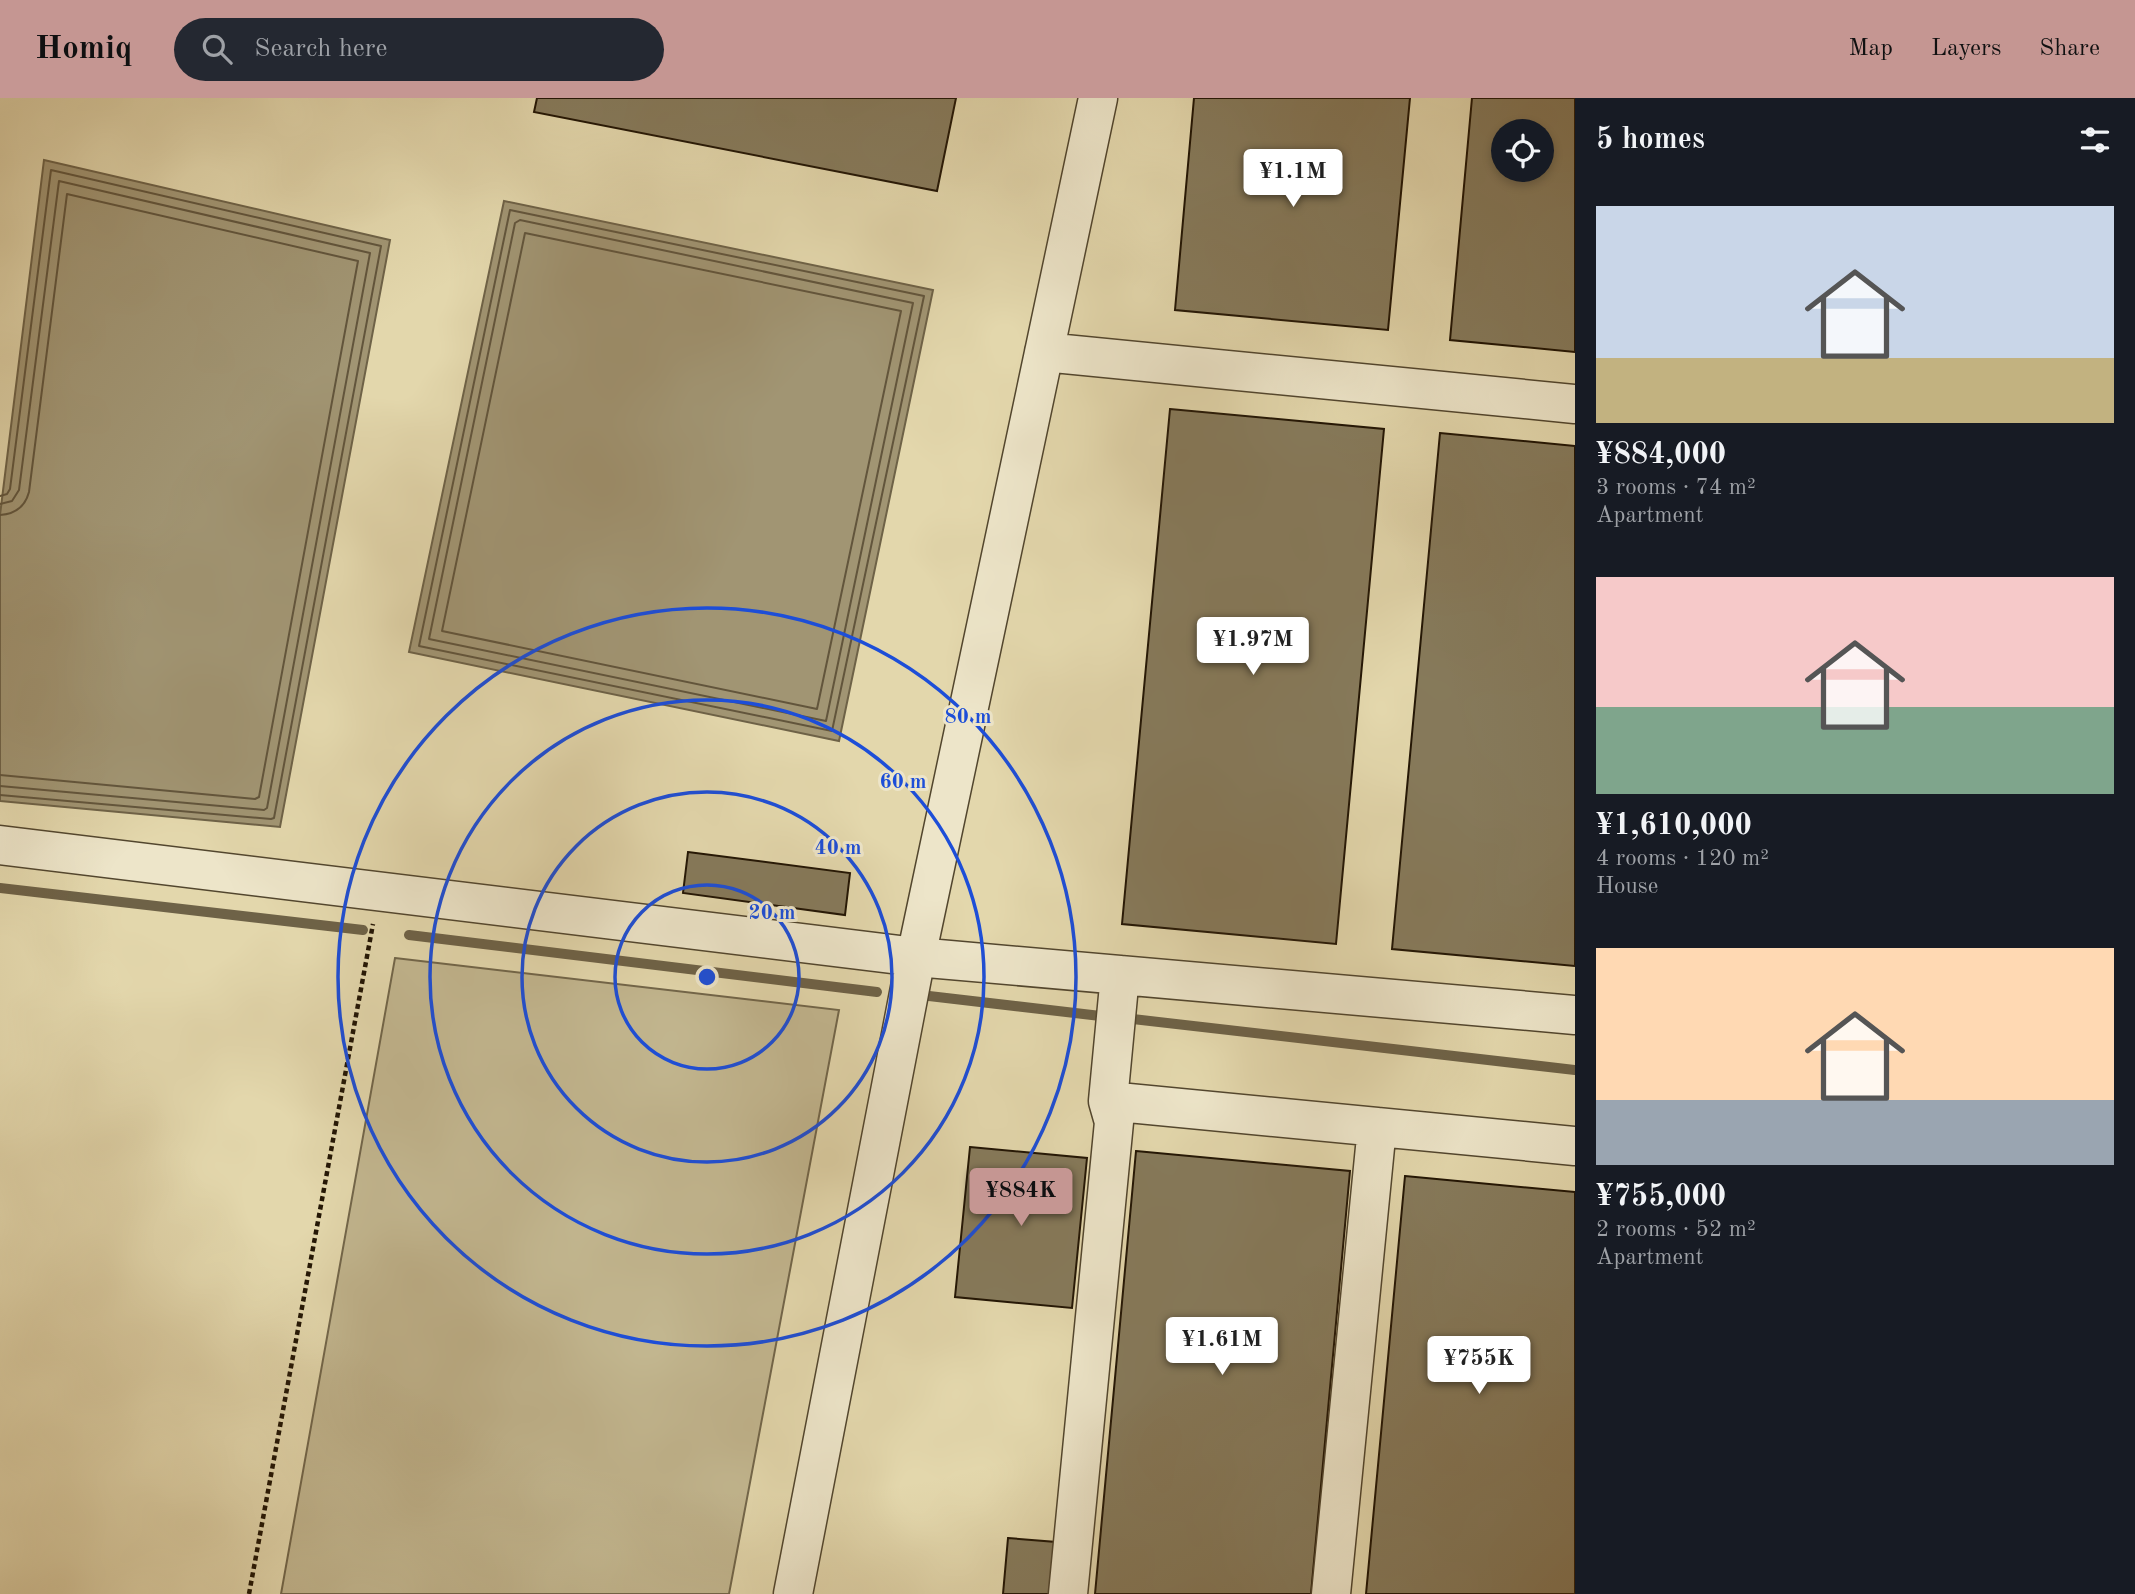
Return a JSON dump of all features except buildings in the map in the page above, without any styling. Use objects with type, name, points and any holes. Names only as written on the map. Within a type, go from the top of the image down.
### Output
[{"type":"lane","points":[[793,1594],[916,957],[1098,98]]},
{"type":"lane","points":[[1044,352],[1575,404]]},
{"type":"lane","points":[[0,845],[916,957],[1117,1003],[1575,1015]]},
{"type":"lane","points":[[1068,1594],[1114,1122],[1108,1101],[1117,1003]]},
{"type":"lane","points":[[1108,1101],[1575,1146]]},
{"type":"lane","points":[[1331,1594],[1377,1127]]},
{"type":"path","points":[[248,1594],[379,891]]},
{"type":"shaded area","points":[[395,958],[839,1010],[729,1594],[281,1594]]},
{"type":"water","points":[[44,160],[390,240],[280,827],[0,801],[0,515]]},
{"type":"water","points":[[504,201],[933,290],[839,741],[409,652]]},
{"type":"waterway","points":[[0,888],[363,930]]},
{"type":"waterway","points":[[409,935],[877,992]]},
{"type":"waterway","points":[[929,996],[1109,1017]]},
{"type":"waterway","points":[[1124,1018],[1575,1070]]}]
